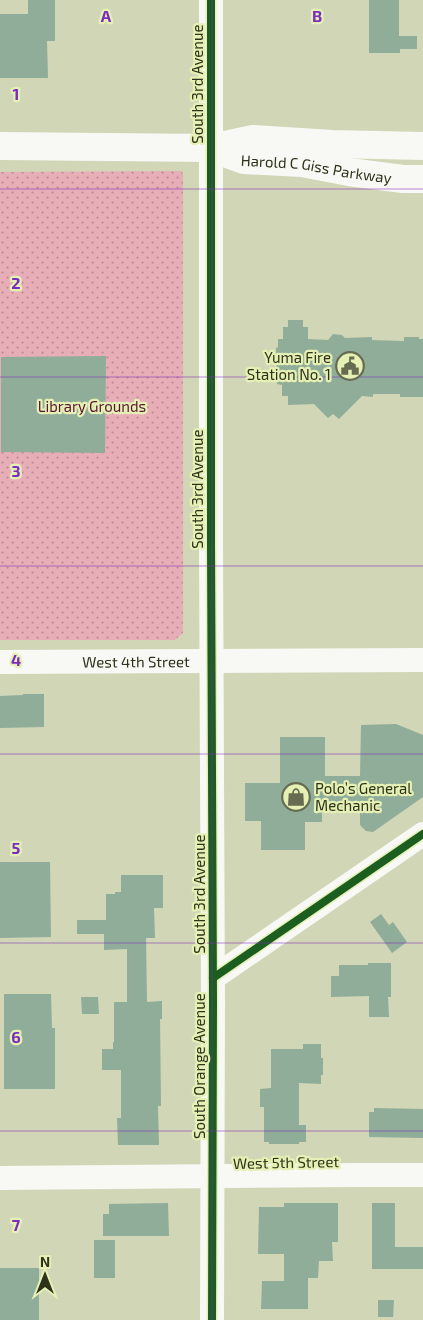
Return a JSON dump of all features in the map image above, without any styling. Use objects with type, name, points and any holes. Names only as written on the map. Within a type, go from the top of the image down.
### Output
[{"type":"main road","name":"Harold C Giss Parkway","points":[[0,146],[211,148],[253,139],[332,144],[423,146]]},
{"type":"main road","name":"Harold C Giss Parkway","points":[[211,148],[244,160],[302,163],[349,172],[402,179],[423,179]]},
{"type":"street","name":"South 3rd Avenue","points":[[211,0],[213,978]]},
{"type":"street","name":"West 4th Street","points":[[0,662],[423,660]]},
{"type":"street","name":"South Orange Avenue","points":[[212,1320],[213,978],[423,834]]},
{"type":"street","name":"West 5th Street","points":[[0,1178],[423,1175]]},
{"type":"green space","name":"Library Grounds","points":[[181,171],[183,173],[183,633],[175,640],[0,640],[0,172]]},
{"type":"building","points":[[28,0],[55,0],[55,41],[47,41],[48,78],[0,78],[0,14],[28,14]]},
{"type":"building","points":[[369,0],[399,0],[399,36],[417,36],[417,49],[400,49],[400,53],[369,53]]},
{"type":"building","name":"Yuma Fire Station No. 1","points":[[288,320],[303,320],[303,327],[308,327],[308,339],[328,340],[333,334],[342,335],[345,338],[372,337],[372,340],[404,341],[404,337],[419,337],[419,339],[423,339],[423,397],[400,397],[400,394],[373,394],[373,397],[362,396],[339,419],[333,414],[328,418],[314,404],[288,405],[288,396],[282,396],[282,385],[277,384],[276,348],[278,347],[278,339],[283,339],[283,327],[288,327]]},
{"type":"building","points":[[106,356],[105,453],[1,452],[1,357]]},
{"type":"building","points":[[44,694],[44,727],[0,728],[0,696]]},
{"type":"building","points":[[396,724],[423,735],[423,797],[373,832],[366,831],[360,825],[360,811],[322,810],[322,822],[305,822],[305,850],[261,850],[261,821],[245,821],[245,783],[280,783],[280,737],[325,737],[325,776],[360,776],[361,725]]},
{"type":"building","points":[[0,862],[50,862],[51,937],[0,938]]},
{"type":"building","points":[[121,875],[163,875],[163,908],[154,908],[155,938],[146,938],[147,1002],[162,1001],[162,1019],[160,1019],[161,1106],[158,1106],[159,1145],[118,1145],[117,1118],[121,1118],[121,1070],[102,1070],[102,1049],[113,1049],[114,1002],[127,1002],[127,949],[104,950],[104,934],[77,934],[77,920],[106,920],[106,894],[121,892]]},
{"type":"building","points":[[381,914],[389,925],[393,922],[407,942],[392,953],[370,922]]},
{"type":"building","points":[[368,963],[391,963],[391,997],[388,997],[389,1017],[369,1017],[369,996],[331,997],[331,976],[339,976],[339,965],[368,965]]},
{"type":"building","points":[[4,994],[51,994],[52,1028],[55,1028],[55,1089],[4,1089]]},
{"type":"building","points":[[81,997],[98,997],[99,1014],[82,1014]]},
{"type":"building","points":[[303,1044],[321,1044],[321,1058],[323,1058],[321,1084],[299,1083],[299,1125],[306,1125],[306,1142],[299,1142],[299,1144],[269,1144],[269,1142],[264,1142],[264,1107],[260,1107],[260,1089],[271,1088],[271,1049],[303,1049]]},
{"type":"building","points":[[374,1108],[423,1109],[423,1138],[369,1137],[369,1112],[374,1112]]},
{"type":"building","points":[[168,1203],[169,1236],[103,1236],[103,1214],[109,1214],[109,1204]]},
{"type":"building","points":[[284,1203],[338,1203],[338,1242],[332,1242],[333,1261],[319,1261],[318,1278],[308,1278],[308,1309],[261,1309],[262,1281],[284,1281],[284,1254],[258,1254],[259,1207],[284,1207]]},
{"type":"building","points":[[372,1203],[395,1203],[395,1247],[423,1247],[423,1269],[372,1269]]},
{"type":"building","points":[[94,1240],[115,1240],[115,1278],[94,1278]]},
{"type":"building","points":[[0,1268],[39,1268],[39,1320],[0,1320]]},
{"type":"building","points":[[378,1300],[394,1300],[393,1317],[378,1317]]},
{"type":"cycle path","points":[[211,0],[212,1320]]},
{"type":"cycle path","points":[[213,978],[423,834]]},
{"type":"place","name":"Yuma Fire Station No. 1","points":[[350,366]]},
{"type":"place","name":"Polo’s General Mechanic","points":[[296,797]]}]
